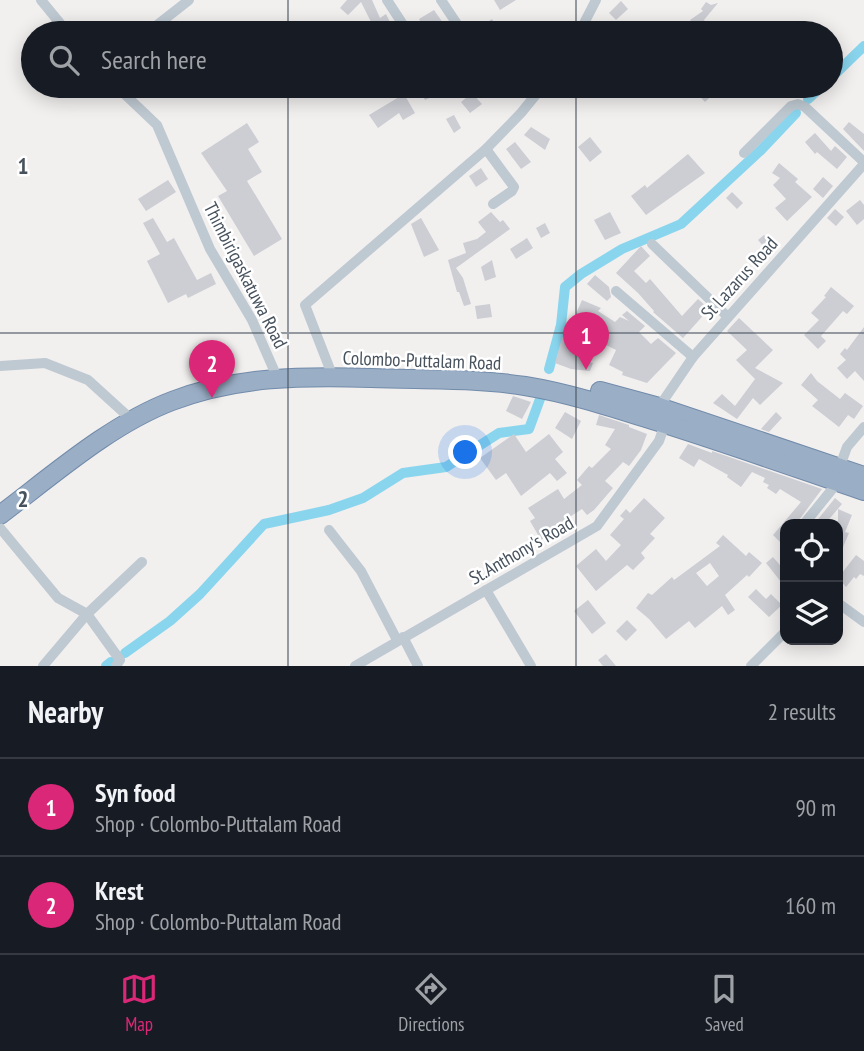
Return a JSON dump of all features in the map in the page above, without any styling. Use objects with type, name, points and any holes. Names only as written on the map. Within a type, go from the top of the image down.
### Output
[{"type":"highway","name":"Colombo-Puttalam Road","points":[[0,504],[99,429],[189,395],[275,372],[332,372],[523,386],[662,415],[770,457],[839,474],[864,476]]},
{"type":"highway","name":"Colombo-Puttalam Road","points":[[0,514],[128,417]]},
{"type":"highway","name":"Colombo-Puttalam Road","points":[[839,474],[864,491]]},
{"type":"street","points":[[40,0],[58,21]]},
{"type":"street","points":[[162,21],[189,0]]},
{"type":"street","points":[[387,0],[401,21]]},
{"type":"street","points":[[441,0],[455,21]]},
{"type":"street","points":[[585,21],[596,0]]},
{"type":"street","name":"Thimbirigaskatuwa Road","points":[[128,98],[156,125],[210,249],[252,320],[275,372]]},
{"type":"street","points":[[332,372],[305,305],[486,149],[533,98]]},
{"type":"street","points":[[744,153],[791,106],[798,104],[864,163]]},
{"type":"street","points":[[486,149],[514,187],[493,204]]},
{"type":"street","name":"St Lazarus Road","points":[[662,415],[693,357],[864,163]]},
{"type":"street","points":[[652,244],[728,317]]},
{"type":"street","points":[[616,291],[693,357]]},
{"type":"street","points":[[0,366],[45,363],[88,380],[128,417]]},
{"type":"street","name":"St.Anthony's Road","points":[[355,666],[597,526],[659,441],[662,415]]},
{"type":"street","points":[[808,519],[839,474],[848,447],[864,427]]},
{"type":"street","points":[[0,528],[58,598],[87,614],[120,660],[116,666]]},
{"type":"street","points":[[329,530],[361,571],[418,666]]},
{"type":"street","points":[[43,666],[87,614],[142,562]]},
{"type":"street","points":[[486,590],[531,666]]},
{"type":"street","points":[[843,607],[864,622]]},
{"type":"street","points":[[751,666],[780,637]]},
{"type":"building","points":[[347,0],[372,0],[380,18],[386,14],[390,21],[370,21],[361,2],[348,15],[340,8]]},
{"type":"building","points":[[494,0],[516,0],[500,10]]},
{"type":"building","points":[[621,1],[628,9],[616,20],[609,13]]},
{"type":"building","points":[[706,2],[711,5],[718,3],[705,21],[691,21],[703,11],[701,9]]},
{"type":"building","points":[[434,10],[442,21],[420,21],[419,19]]},
{"type":"building","points":[[397,98],[406,98],[415,113],[403,120],[399,113],[378,128],[369,115]]},
{"type":"building","points":[[466,98],[477,98],[482,104],[470,113],[461,102]]},
{"type":"building","points":[[454,115],[461,128],[454,133],[446,119]]},
{"type":"building","points":[[849,122],[864,134],[864,151],[843,129]]},
{"type":"building","points":[[247,123],[259,142],[248,149],[262,172],[247,181],[282,239],[254,256],[218,196],[227,191],[201,153]]},
{"type":"building","points":[[531,127],[550,139],[545,150],[524,135]]},
{"type":"building","points":[[815,133],[831,151],[835,146],[847,157],[837,169],[817,152],[815,154],[805,142]]},
{"type":"building","points":[[590,137],[602,152],[590,162],[578,147]]},
{"type":"building","points":[[515,142],[531,162],[521,169],[506,149]]},
{"type":"building","points":[[688,154],[705,173],[646,215],[631,196],[645,185],[647,188]]},
{"type":"building","points":[[779,163],[798,179],[795,182],[812,197],[787,221],[775,208],[786,199],[773,185],[780,178],[772,173]]},
{"type":"building","points":[[481,168],[488,179],[476,187],[469,176]]},
{"type":"building","points":[[823,177],[833,186],[823,198],[813,189]]},
{"type":"building","points":[[168,180],[176,192],[146,211],[138,199]]},
{"type":"building","points":[[732,192],[743,203],[737,209],[726,198]]},
{"type":"building","points":[[860,200],[864,205],[864,219],[857,225],[846,211]]},
{"type":"building","points":[[835,209],[844,217],[836,226],[827,218]]},
{"type":"building","points":[[491,212],[510,229],[456,268],[463,278],[471,304],[464,306],[448,260],[466,253],[463,243],[477,239],[486,232],[478,222]]},
{"type":"building","points":[[610,212],[621,233],[605,240],[594,220]]},
{"type":"building","points":[[153,218],[167,242],[174,238],[197,280],[211,273],[216,284],[188,298],[186,294],[168,303],[147,261],[160,254],[143,223]]},
{"type":"building","points":[[421,218],[439,250],[424,257],[411,224]]},
{"type":"building","points":[[545,223],[550,233],[541,238],[536,228]]},
{"type":"building","points":[[764,235],[776,248],[770,254],[758,240]]},
{"type":"building","points":[[527,238],[533,248],[516,259],[510,249]]},
{"type":"building","points":[[641,246],[650,256],[634,271],[646,283],[650,279],[682,316],[698,299],[709,309],[683,338],[653,312],[638,293],[616,273]]},
{"type":"building","points":[[492,260],[496,277],[485,281],[481,267]]},
{"type":"building","points":[[595,275],[609,287],[611,297],[607,301],[587,284]]},
{"type":"building","points":[[831,287],[854,306],[847,314],[843,311],[821,336],[826,341],[818,349],[804,335],[819,320],[811,313],[826,297],[824,296]]},
{"type":"building","points":[[582,300],[601,308],[598,311],[615,322],[620,317],[629,321],[622,315],[627,311],[645,326],[639,332],[651,344],[658,338],[676,353],[647,383],[622,375],[623,372],[609,365],[616,350],[602,343],[608,328],[590,316],[577,349],[587,351],[585,361],[593,363],[590,371],[571,369],[555,363],[562,338],[565,339]]},
{"type":"building","points":[[490,304],[492,317],[477,319],[475,306]]},
{"type":"building","points":[[739,318],[773,350],[755,368],[783,383],[760,405],[753,398],[737,419],[713,403],[722,394],[735,406],[755,379],[736,360],[747,350],[727,331]]},
{"type":"building","points":[[864,327],[864,381],[855,371],[847,379],[837,368],[846,360],[840,354],[845,348],[847,350]]},
{"type":"building","points":[[811,373],[840,399],[845,393],[863,406],[854,419],[848,415],[839,427],[812,406],[818,400],[801,385]]},
{"type":"building","points":[[513,396],[531,402],[522,419],[506,411]]},
{"type":"building","points":[[565,412],[581,421],[572,439],[555,428]]},
{"type":"building","points":[[776,412],[782,418],[769,432],[761,429]]},
{"type":"building","points":[[599,415],[647,434],[641,450],[629,466],[623,462],[605,481],[613,488],[594,510],[587,515],[582,509],[551,529],[553,533],[541,540],[530,521],[535,518],[528,508],[558,489],[564,499],[582,485],[577,480],[589,466],[592,468],[611,449],[605,445],[615,429],[596,425]]},
{"type":"building","points":[[514,434],[526,452],[549,434],[563,452],[555,459],[567,473],[557,481],[550,473],[521,496],[506,473],[496,480],[480,458]]},
{"type":"building","points":[[688,444],[822,489],[800,519],[787,519],[801,502],[780,489],[776,494],[767,488],[769,485],[763,482],[765,478],[752,472],[741,487],[727,477],[728,475],[699,459],[694,467],[679,458]]},
{"type":"building","points":[[644,498],[665,518],[650,534],[655,538],[641,553],[645,558],[633,570],[627,565],[596,591],[576,566],[596,549],[606,561],[621,545],[610,535],[624,519],[620,516],[626,509],[630,513]]},
{"type":"building","points":[[835,498],[842,504],[829,519],[818,519]]},
{"type":"building","points":[[838,509],[852,515],[845,532],[849,533],[843,547],[843,519],[838,519]]},
{"type":"building","points":[[780,527],[780,542],[773,535]]},
{"type":"building","points":[[723,535],[746,556],[749,552],[762,563],[725,595],[735,610],[728,615],[722,606],[695,628],[689,621],[666,639],[636,608],[648,593],[652,595],[672,577],[674,580],[720,546],[716,543]],"holes":[[[710,563],[719,576],[707,586],[696,573]]]},
{"type":"building","points":[[856,555],[864,561],[864,576],[860,574],[856,579],[854,577],[846,587],[843,584],[843,572]]},
{"type":"building","points":[[773,557],[780,565],[780,581],[766,563]]},
{"type":"building","points":[[756,589],[766,599],[771,594],[780,603],[780,607],[769,617],[748,597]]},
{"type":"building","points":[[588,600],[606,623],[592,634],[574,611]]},
{"type":"building","points":[[627,620],[637,630],[626,641],[616,631]]},
{"type":"building","points":[[606,654],[616,666],[603,666],[598,660]]},
{"type":"waterway","points":[[843,66],[864,46]]},
{"type":"waterway","points":[[549,369],[561,325],[565,287],[622,249],[681,224],[761,150],[796,113]]},
{"type":"waterway","points":[[125,653],[170,621],[200,594],[264,524],[329,510],[363,498],[403,473],[446,467],[499,433],[529,429],[540,399]]},
{"type":"waterway","points":[[106,666],[111,662]]},
{"type":"place","name":"Syn food","points":[[586,370]]},
{"type":"place","name":"Krest","points":[[212,398]]}]
